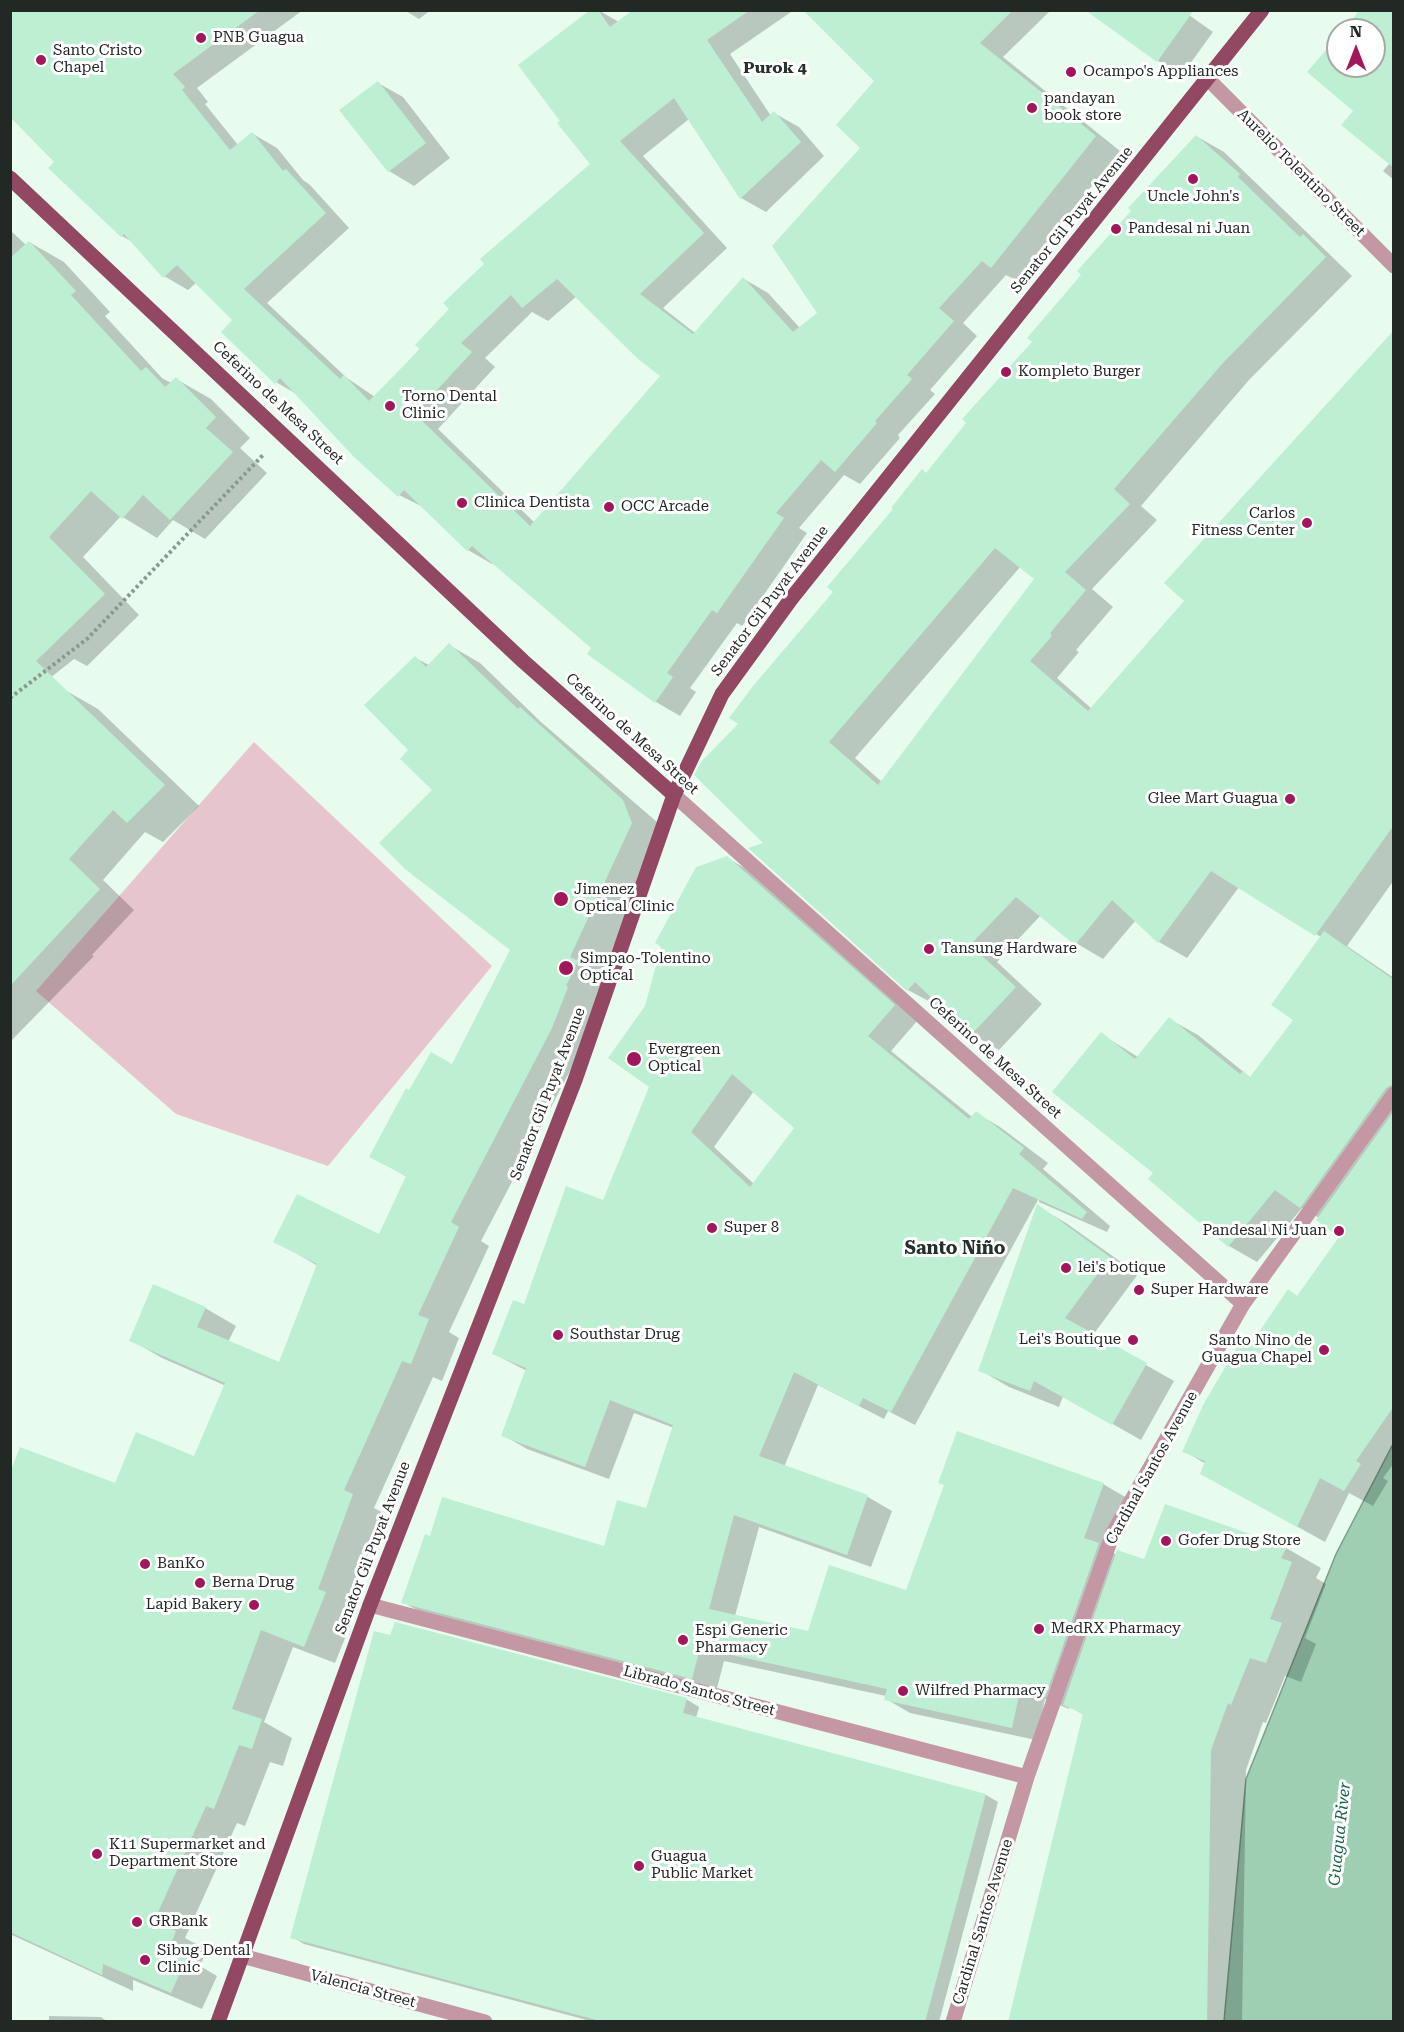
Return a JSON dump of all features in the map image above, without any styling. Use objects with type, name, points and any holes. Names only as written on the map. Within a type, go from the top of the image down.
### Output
[{"type":"main road","name":"Senator Gil Puyat Avenue","points":[[218,2022],[370,1605],[575,1080],[674,795],[722,694],[758,642],[1262,10]]},
{"type":"main road","name":"Ceferino de Mesa Street","points":[[10,178],[284,433],[523,661],[674,795]]},
{"type":"street","name":"Aurelio Tolentino Street","points":[[1208,79],[1394,266]]},
{"type":"street","name":"Ceferino de Mesa Street","points":[[674,795],[1243,1304]]},
{"type":"street","name":"Cardinal Santos Avenue","points":[[953,2022],[1027,1776],[1113,1533],[1243,1304],[1394,1094]]},
{"type":"street","name":"Librado Santos Street","points":[[370,1605],[1027,1776]]},
{"type":"street","name":"Valencia Street","points":[[242,1956],[485,2022]]},
{"type":"path","points":[[10,698],[87,639],[284,433]]},
{"type":"shaded area","points":[[254,742],[492,966],[328,1166],[176,1114],[36,991]]},
{"type":"water","name":"Guagua River","points":[[1393,1444],[1393,2021],[1224,2021],[1246,1779],[1336,1554]]},
{"type":"building","points":[[10,10],[260,10],[173,74],[185,87],[182,90],[230,150],[252,132],[283,171],[286,169],[326,213],[244,289],[340,379],[344,375],[369,401],[420,349],[415,345],[449,309],[443,303],[484,264],[480,259],[590,164],[557,123],[560,121],[518,65],[590,10],[598,10],[610,27],[633,10],[750,10],[707,40],[762,122],[774,111],[801,142],[740,199],[674,98],[620,141],[704,233],[640,294],[693,334],[743,277],[793,332],[817,313],[772,246],[860,148],[836,125],[874,81],[803,10],[1013,10],[980,43],[1096,136],[991,268],[982,261],[939,308],[954,321],[907,375],[912,379],[875,421],[877,423],[835,472],[821,460],[776,513],[784,518],[717,613],[712,610],[667,673],[673,677],[655,703],[587,654],[591,648],[472,546],[467,551],[404,490],[398,497],[354,457],[280,378],[275,384],[221,332],[232,320],[177,265],[163,278],[124,234],[121,237],[48,168],[54,162],[10,117]],"holes":[[[557,279],[638,359],[660,376],[530,526],[415,414],[472,352],[461,343],[511,295],[522,308]]]},
{"type":"building","points":[[1085,10],[1194,10],[1157,62]]},
{"type":"building","points":[[1360,10],[1394,10],[1394,168],[1341,125],[1353,111],[1307,72],[1326,50],[1326,78],[1386,78],[1386,18],[1353,18]]},
{"type":"building","points":[[378,81],[426,143],[388,172],[339,110]]},
{"type":"building","points":[[1196,135],[1240,174],[1238,177],[1300,237],[1303,234],[1326,257],[1222,364],[1114,489],[1130,504],[1065,572],[1086,590],[1030,661],[1088,711],[1184,601],[1164,583],[1394,330],[1394,825],[1315,936],[1211,871],[1158,943],[1112,900],[1075,945],[1016,897],[970,945],[1016,987],[971,1035],[915,982],[907,991],[748,848],[763,843],[694,775],[701,762],[738,724],[729,718],[753,686],[833,592],[827,587],[893,509],[891,508],[922,469],[926,473],[966,423],[962,419],[1032,342],[1027,338],[1081,275],[1077,271],[1131,211],[1128,208]],"holes":[[[995,548],[1034,579],[878,785],[829,742]]]},
{"type":"building","points":[[29,241],[76,291],[71,295],[141,371],[146,367],[165,387],[176,377],[216,417],[206,428],[233,452],[170,520],[143,495],[122,519],[91,491],[49,537],[105,594],[36,661],[165,785],[127,823],[113,810],[69,859],[100,889],[10,986],[10,258]]},
{"type":"building","points":[[449,643],[518,709],[520,707],[623,800],[632,823],[570,957],[578,961],[566,986],[568,987],[552,1028],[451,1222],[459,1227],[418,1315],[429,1319],[411,1364],[402,1361],[344,1490],[353,1494],[318,1589],[326,1592],[304,1647],[261,1630],[232,1709],[262,1719],[252,1749],[239,1745],[214,1809],[206,1806],[154,1921],[176,1931],[169,1949],[187,1957],[171,1993],[103,1964],[102,1975],[10,1932],[10,1473],[20,1447],[115,1483],[136,1432],[194,1456],[225,1383],[129,1341],[153,1284],[206,1307],[197,1327],[279,1362],[317,1264],[273,1242],[297,1194],[379,1234],[406,1176],[369,1157],[406,1088],[409,1090],[431,1052],[452,1064],[510,950],[405,869],[379,843],[432,790],[400,759],[408,750],[364,705],[415,656],[426,667]]},
{"type":"building","points":[[727,856],[895,1005],[868,1036],[969,1119],[976,1111],[1024,1148],[1019,1154],[1087,1212],[1082,1219],[1013,1188],[891,1412],[863,1398],[859,1406],[794,1372],[759,1456],[868,1495],[847,1555],[734,1515],[709,1609],[808,1631],[829,1565],[906,1590],[944,1485],[938,1483],[957,1431],[1104,1483],[1084,1538],[1099,1543],[1045,1697],[1021,1686],[1012,1728],[884,1700],[887,1689],[700,1648],[692,1679],[401,1603],[425,1534],[430,1536],[442,1497],[604,1546],[617,1500],[646,1508],[673,1425],[610,1400],[585,1467],[501,1436],[526,1368],[492,1354],[513,1300],[524,1304],[566,1186],[603,1200],[649,1087],[608,1058],[645,1006],[661,947],[655,943],[696,867]],"holes":[[[732,1074],[794,1128],[750,1187],[691,1132]]]},
{"type":"building","points":[[1324,931],[1394,980],[1394,1084],[1386,1088],[1300,1208],[1275,1190],[1228,1247],[1148,1179],[1153,1173],[1052,1092],[1101,1032],[1135,1059],[1169,1017],[1240,1074],[1243,1071],[1250,1077],[1293,1020],[1271,1005]]},
{"type":"building","points":[[1394,1111],[1394,1406],[1356,1461],[1361,1464],[1344,1491],[1320,1478],[1297,1527],[1200,1474],[1205,1461],[1182,1452],[1203,1405],[1240,1342],[1249,1347],[1288,1289],[1297,1296],[1339,1237],[1316,1220]]},
{"type":"building","points":[[1037,1204],[1110,1257],[1065,1318],[1147,1363],[1112,1425],[1034,1381],[1030,1391],[978,1371]]},
{"type":"building","points":[[1165,1504],[1287,1547],[1281,1558],[1292,1562],[1270,1619],[1282,1623],[1266,1663],[1250,1658],[1231,1705],[1228,1703],[1211,1750],[1207,2022],[1008,2022],[1083,1714],[1063,1705],[1117,1550],[1144,1559]]},
{"type":"building","name":"Guagua Public Market","points":[[395,1622],[687,1698],[683,1713],[986,1794],[925,2022],[604,2022],[290,1938],[374,1631],[390,1635]]},
{"type":"place","name":"PNB Guagua","points":[[201,38]]},
{"type":"place","name":"Santo Cristo Chapel","points":[[41,60]]},
{"type":"place","name":"Ocampo's Appliances","points":[[1071,72]]},
{"type":"place","name":"pandayan book store","points":[[1032,108]]},
{"type":"place","name":"Uncle John's","points":[[1193,179]]},
{"type":"place","name":"Pandesal ni Juan","points":[[1116,229]]},
{"type":"place","name":"Kompleto Burger","points":[[1006,372]]},
{"type":"place","name":"Torno Dental Clinic","points":[[390,406]]},
{"type":"place","name":"Clinica Dentista","points":[[462,503]]},
{"type":"place","name":"OCC Arcade","points":[[609,507]]},
{"type":"place","name":"Carlos Fitness Center","points":[[1307,523]]},
{"type":"place","name":"Glee Mart Guagua","points":[[1290,799]]},
{"type":"place","name":"Jimenez Optical Clinic","points":[[561,899]]},
{"type":"place","name":"Tansung Hardware","points":[[929,949]]},
{"type":"place","name":"Simpao-Tolentino Optical","points":[[566,968]]},
{"type":"place","name":"Evergreen Optical","points":[[634,1059]]},
{"type":"place","name":"Super 8","points":[[712,1228]]},
{"type":"place","name":"Pandesal Ni Juan","points":[[1339,1231]]},
{"type":"place","name":"lei's botique","points":[[1066,1268]]},
{"type":"place","name":"Super Hardware","points":[[1139,1290]]},
{"type":"place","name":"Southstar Drug","points":[[558,1335]]},
{"type":"place","name":"Lei's Boutique","points":[[1133,1340]]},
{"type":"place","name":"Santo Nino de Guagua Chapel","points":[[1324,1350]]},
{"type":"place","name":"Gofer Drug Store","points":[[1166,1541]]},
{"type":"place","name":"BanKo","points":[[145,1564]]},
{"type":"place","name":"Berna Drug","points":[[200,1583]]},
{"type":"place","name":"Lapid Bakery","points":[[254,1605]]},
{"type":"place","name":"MedRX Pharmacy","points":[[1039,1629]]},
{"type":"place","name":"Espi Generic Pharmacy","points":[[683,1640]]},
{"type":"place","name":"Wilfred Pharmacy","points":[[903,1691]]},
{"type":"place","name":"K11 Supermarket and Department Store","points":[[97,1854]]},
{"type":"place","name":"Guagua Public Market","points":[[639,1866]]},
{"type":"place","name":"GRBank","points":[[137,1922]]},
{"type":"place","name":"Sibug Dental Clinic","points":[[145,1960]]},
{"type":"district","name":"Purok 4","points":[[775,68]]},
{"type":"district","name":"Santo Niño","points":[[955,1249]]}]
